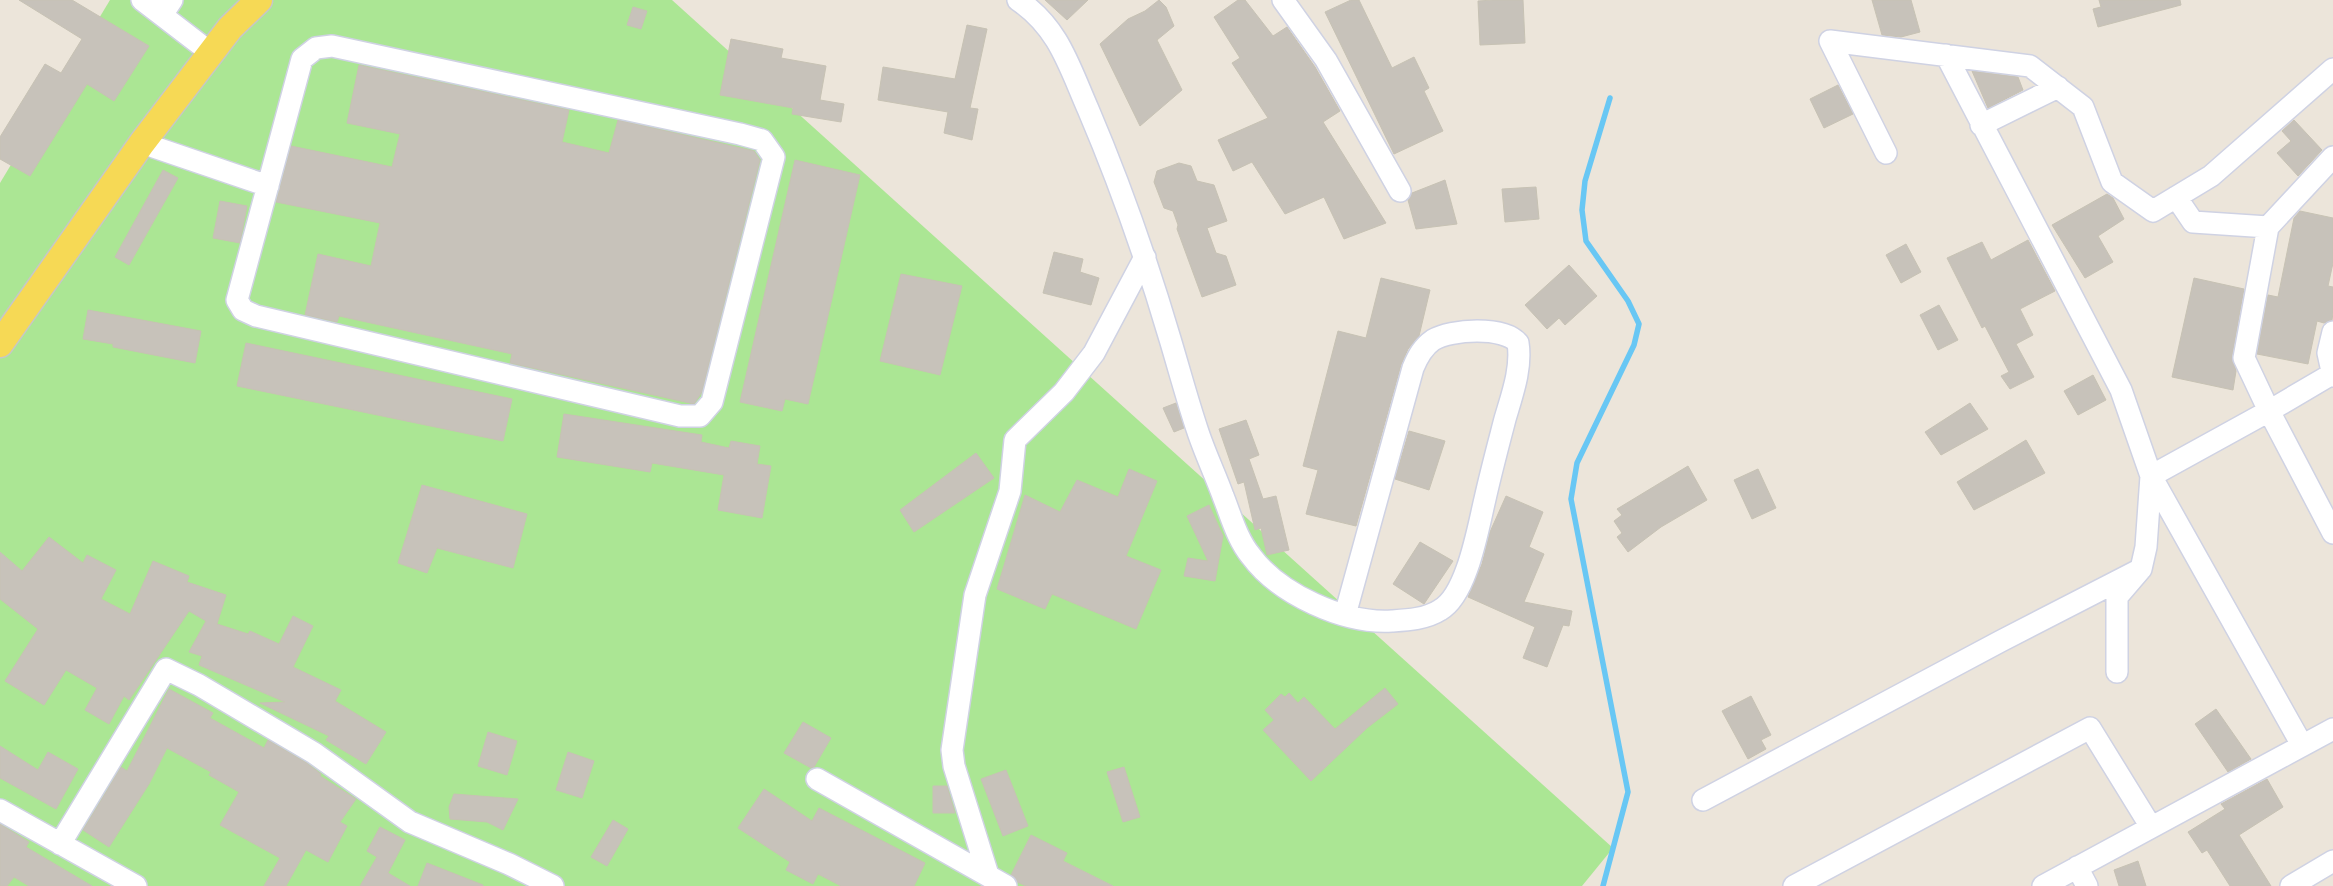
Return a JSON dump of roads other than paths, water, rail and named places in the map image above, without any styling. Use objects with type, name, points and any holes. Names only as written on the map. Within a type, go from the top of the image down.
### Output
[{"type":"main road","points":[[0,344],[142,143],[230,28],[259,0]]},
{"type":"street","points":[[142,0],[167,8],[211,53]]},
{"type":"street","points":[[1018,0],[1044,21],[1056,37],[1065,55],[1097,131],[1145,257],[1197,430],[1239,535],[1249,554],[1264,572],[1292,591],[1326,609],[1346,615],[1388,621],[1427,616],[1443,609],[1460,585],[1475,539],[1516,379],[1519,349],[1514,338],[1492,332],[1455,332],[1434,339],[1418,355],[1346,615]]},
{"type":"street","points":[[1283,0],[1326,60],[1400,191]]},
{"type":"street","points":[[1886,153],[1830,41],[2030,66],[2083,107],[2112,182],[2153,211],[2211,176],[2333,69]]},
{"type":"street","points":[[332,46],[740,134],[762,140],[774,157],[712,402],[700,416],[680,416],[256,316],[243,310],[237,300],[268,186],[302,59],[316,48],[332,46]]},
{"type":"street","points":[[1946,55],[2120,390],[2151,476],[2302,745]]},
{"type":"street","points":[[1981,125],[2058,87]]},
{"type":"street","points":[[142,143],[268,186]]},
{"type":"street","points":[[2333,157],[2268,228],[2244,358],[2268,411],[2333,533]]},
{"type":"street","points":[[2176,197],[2192,222],[2268,228]]},
{"type":"street","points":[[997,881],[954,766],[952,750],[975,595],[1010,491],[1016,440],[1057,399],[1094,353],[1145,257]]},
{"type":"street","points":[[2151,476],[2332,375],[2328,353],[2333,332]]},
{"type":"street","points":[[2117,672],[2117,597],[2141,569],[2146,547],[2151,476]]},
{"type":"street","points":[[1703,800],[2000,641],[2141,569]]},
{"type":"street","points":[[60,844],[166,669],[199,684],[314,753],[410,822],[509,864],[553,886]]},
{"type":"street","points":[[1794,886],[2090,728],[2151,827]]},
{"type":"street","points":[[2043,886],[2080,878],[2151,827],[2333,728]]},
{"type":"street","points":[[817,779],[997,881]]},
{"type":"street","points":[[0,810],[136,886]]},
{"type":"street","points":[[2291,886],[2333,861]]},
{"type":"waterway","points":[[1603,886],[1628,792],[1571,499],[1577,463],[1634,345],[1639,324],[1628,301],[1586,241],[1582,210],[1585,181],[1610,98]]}]
